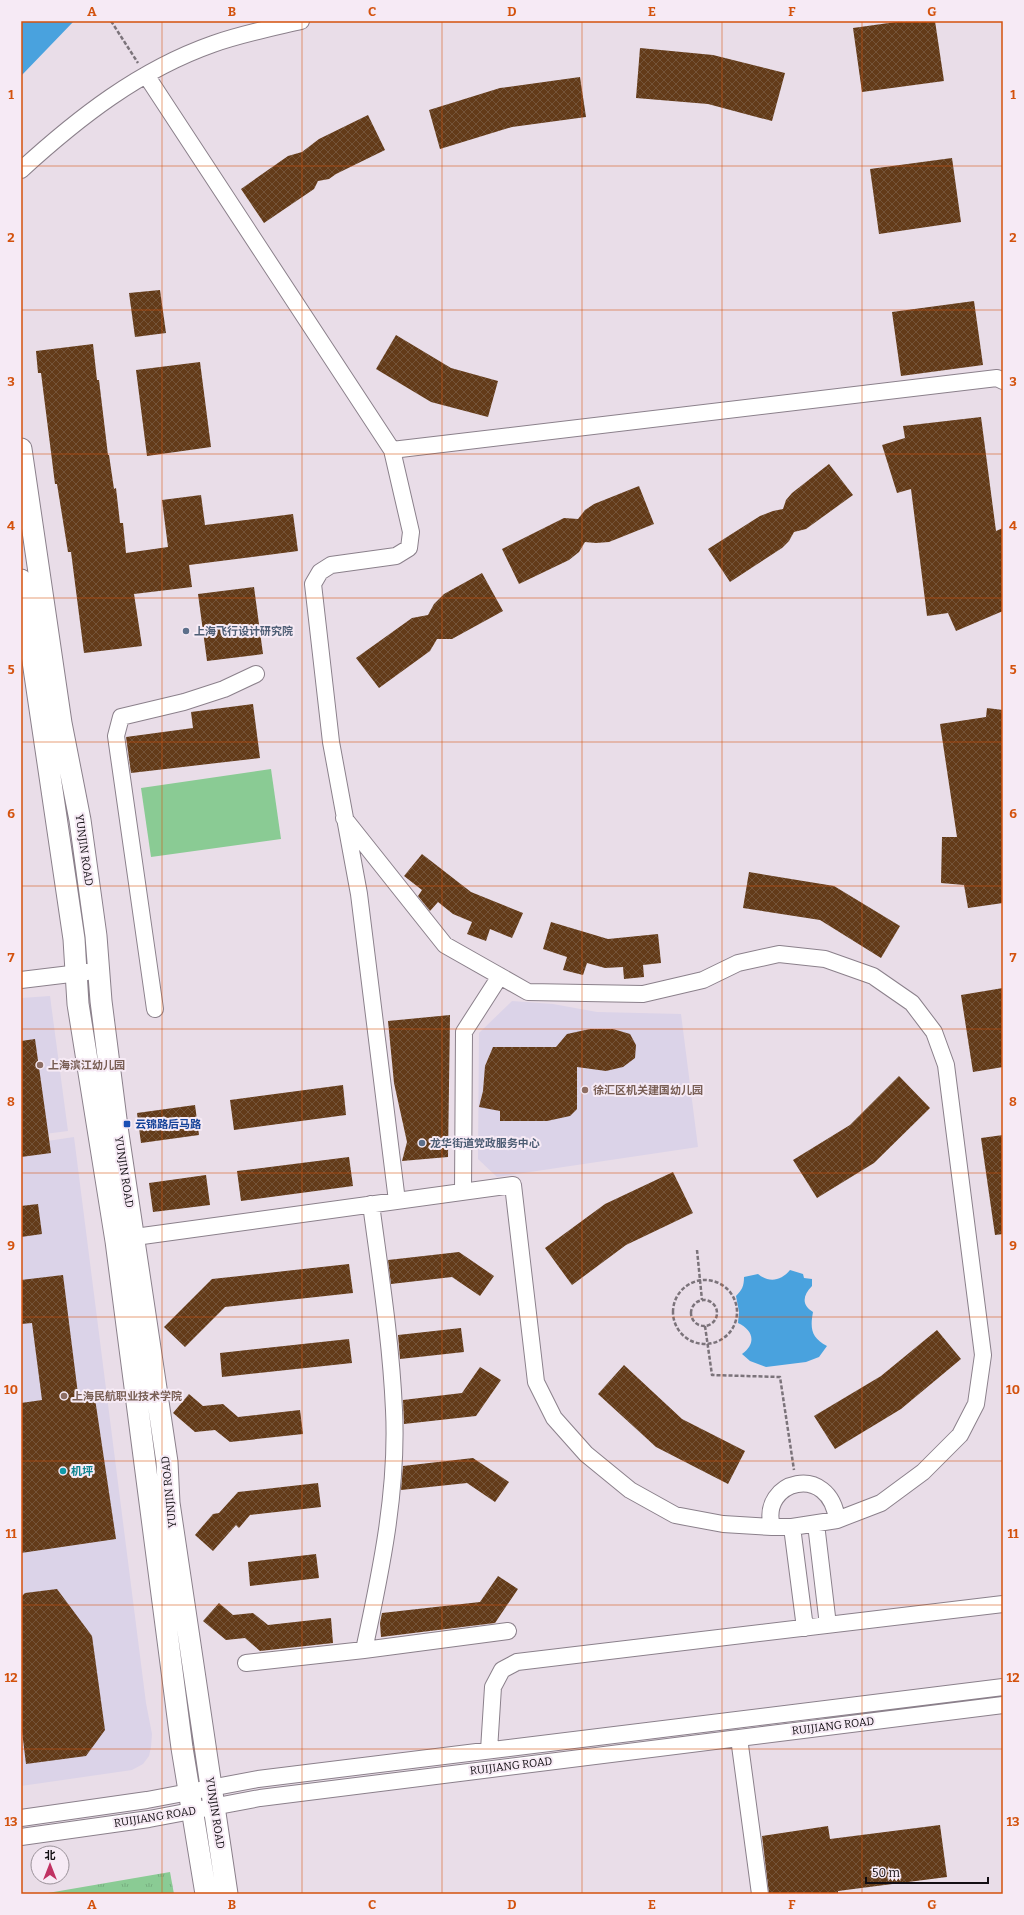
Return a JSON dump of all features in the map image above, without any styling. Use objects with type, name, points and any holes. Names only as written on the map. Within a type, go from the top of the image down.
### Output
[{"type":"main road","name":"YUNJIN ROAD","points":[[21,449],[62,724],[80,820],[96,936],[117,1127],[135,1237],[167,1462],[168,1502],[212,1798],[228,1894]]},
{"type":"main road","name":"YUNJIN ROAD","points":[[21,580],[73,931],[78,1004],[116,1241],[190,1802],[206,1894]]},
{"type":"street","points":[[21,170],[70,127],[108,98],[146,75],[178,58],[212,44],[301,21]]},
{"type":"street","points":[[146,75],[392,450],[411,532],[409,548],[396,556],[331,565],[320,572],[313,584],[331,742],[359,894],[397,1201]]},
{"type":"street","points":[[392,450],[997,378],[1003,381]]},
{"type":"street","points":[[156,1009],[116,736],[121,717],[184,702],[224,689],[256,674]]},
{"type":"street","points":[[135,1237],[512,1185],[536,1382],[554,1418],[586,1454],[630,1490],[675,1515],[723,1524],[772,1527],[792,1527],[837,1520],[881,1502],[923,1472],[960,1435],[976,1404],[983,1355],[946,1065],[934,1032],[912,1003],[873,976],[825,959],[778,954],[738,963],[703,980],[643,994],[528,992],[446,945],[344,818]]},
{"type":"street","points":[[21,980],[99,970]]},
{"type":"street","points":[[463,1192],[464,1032],[500,976]]},
{"type":"street","points":[[364,1650],[378,1586],[392,1487],[394,1410],[371,1204]]},
{"type":"street","points":[[772,1527],[770,1520],[770,1509],[775,1499],[782,1491],[796,1484],[802,1483],[813,1485],[823,1490],[831,1497],[836,1507],[837,1520]]},
{"type":"street","points":[[816,1524],[828,1625]]},
{"type":"street","points":[[792,1527],[805,1628]]},
{"type":"street","points":[[490,1750],[493,1687],[502,1670],[517,1662],[1003,1604]]},
{"type":"street","points":[[246,1663],[364,1650],[508,1631]]},
{"type":"street","name":"RUIJIANG ROAD","points":[[212,1798],[258,1779],[1003,1687]]},
{"type":"street","name":"RUIJIANG ROAD","points":[[21,1837],[212,1798],[260,1798],[1003,1705]]},
{"type":"street","points":[[739,1738],[760,1894]]},
{"type":"street","name":"RUIJIANG ROAD","points":[[21,1818],[190,1802]]},
{"type":"path","points":[[111,21],[146,75]]},
{"type":"path","points":[[697,1250],[702,1300]]},
{"type":"path","points":[[700,1280],[711,1280],[722,1284],[733,1296],[737,1312],[731,1331],[723,1338],[708,1344],[694,1342],[685,1337],[678,1330],[672,1311],[680,1290],[689,1284],[700,1280]]},
{"type":"path","points":[[702,1300],[713,1303],[717,1311],[716,1319],[710,1325],[706,1326],[701,1326],[694,1322],[691,1314],[693,1306],[702,1300]]},
{"type":"path","points":[[706,1326],[712,1375],[780,1377],[796,1484]]},
{"type":"shaded area","name":"上海滨江幼儿园","points":[[50,996],[68,1131],[21,1137],[21,998]]},
{"type":"shaded area","name":"徐汇区机关建国幼儿园","points":[[512,1001],[553,1004],[597,1012],[681,1014],[698,1147],[497,1177],[478,1159],[479,1033]]},
{"type":"shaded area","name":"上海民航职业技术学院","points":[[74,1137],[146,1703],[152,1734],[151,1747],[149,1756],[143,1764],[132,1770],[21,1786],[21,1145]]},
{"type":"green space","points":[[271,769],[281,839],[151,857],[141,788]]},
{"type":"green space","points":[[170,1872],[174,1894],[42,1894]]},
{"type":"water","points":[[21,21],[74,21],[21,76]]},
{"type":"water","points":[[790,1270],[803,1274],[804,1278],[812,1279],[812,1286],[805,1296],[805,1303],[813,1312],[812,1328],[815,1336],[827,1346],[819,1357],[806,1362],[766,1367],[750,1361],[742,1354],[750,1346],[751,1337],[747,1329],[738,1323],[739,1312],[736,1296],[742,1288],[744,1277],[758,1274],[766,1279],[775,1280],[783,1277]]},
{"type":"building","points":[[903,21],[935,21],[944,81],[862,92],[853,28]]},
{"type":"building","points":[[640,48],[713,55],[785,73],[772,121],[708,104],[636,98]]},
{"type":"building","points":[[580,77],[586,117],[512,127],[440,149],[429,110],[500,88]]},
{"type":"building","points":[[368,115],[385,150],[336,174],[329,179],[318,181],[314,189],[264,223],[241,189],[288,156],[302,152],[319,139]]},
{"type":"building","points":[[952,158],[961,222],[879,234],[870,169]]},
{"type":"building","points":[[160,290],[166,333],[135,337],[129,293]]},
{"type":"building","points":[[974,301],[983,365],[901,376],[892,312]]},
{"type":"building","points":[[396,335],[451,368],[498,381],[488,417],[431,402],[376,369]]},
{"type":"building","points":[[93,344],[108,455],[114,489],[116,488],[120,523],[123,523],[126,553],[168,547],[162,500],[201,495],[205,525],[293,514],[298,551],[189,565],[192,587],[134,594],[142,646],[84,653],[71,552],[68,552],[57,484],[55,484],[41,373],[38,373],[36,351]]},
{"type":"building","points":[[200,362],[211,447],[147,456],[136,370]]},
{"type":"building","points":[[981,417],[996,531],[1003,528],[1003,611],[956,631],[948,613],[927,616],[911,489],[897,493],[882,445],[905,438],[903,426]]},
{"type":"building","points":[[829,464],[853,495],[806,529],[794,532],[789,541],[782,548],[730,582],[708,549],[760,516],[783,509],[786,500],[792,493]]},
{"type":"building","points":[[639,486],[654,524],[609,542],[585,542],[579,552],[569,560],[519,584],[502,549],[564,518],[578,519],[585,510],[594,504]]},
{"type":"building","points":[[482,573],[503,611],[452,639],[437,639],[430,651],[379,688],[356,658],[412,618],[428,615],[434,604],[444,594]]},
{"type":"building","points":[[254,587],[263,654],[207,661],[198,594]]},
{"type":"building","points":[[253,704],[260,758],[131,773],[126,737],[193,728],[191,712]]},
{"type":"building","points":[[987,708],[1003,710],[1003,903],[968,908],[964,885],[941,883],[942,837],[957,837],[940,724],[986,717]]},
{"type":"building","points":[[422,854],[471,892],[523,913],[512,938],[490,929],[486,941],[467,934],[472,922],[453,914],[438,902],[430,911],[418,896],[422,890],[404,876]]},
{"type":"building","points":[[749,872],[834,886],[900,926],[881,958],[820,920],[743,908]]},
{"type":"building","points":[[551,922],[608,939],[658,934],[661,963],[643,965],[644,977],[624,979],[623,967],[605,968],[587,963],[583,975],[563,970],[567,957],[543,949]]},
{"type":"building","points":[[1003,988],[1003,1067],[973,1072],[961,995]]},
{"type":"building","points":[[450,1015],[448,1157],[402,1161],[407,1142],[394,1083],[388,1021]]},
{"type":"building","points":[[590,1029],[613,1029],[630,1034],[636,1045],[635,1058],[623,1067],[606,1071],[577,1067],[577,1109],[570,1116],[547,1121],[500,1121],[500,1111],[479,1107],[483,1091],[485,1066],[493,1047],[556,1047],[567,1034]]},
{"type":"building","points":[[35,1039],[51,1153],[21,1157],[21,1041]]},
{"type":"building","points":[[899,1076],[930,1108],[874,1163],[817,1198],[793,1160],[850,1125]]},
{"type":"building","points":[[343,1085],[346,1115],[234,1130],[230,1100]]},
{"type":"building","points":[[195,1105],[199,1135],[141,1143],[137,1113]]},
{"type":"building","points":[[1003,1135],[1003,1234],[995,1235],[981,1138]]},
{"type":"building","points":[[349,1157],[353,1186],[241,1201],[237,1171]]},
{"type":"building","points":[[673,1172],[693,1213],[626,1245],[572,1285],[545,1248],[605,1204]]},
{"type":"building","points":[[206,1175],[210,1205],[153,1212],[149,1183]]},
{"type":"building","points":[[38,1204],[42,1234],[21,1237],[21,1206]]},
{"type":"building","points":[[459,1252],[494,1276],[480,1296],[452,1277],[391,1284],[388,1260]]},
{"type":"building","points":[[349,1264],[353,1293],[225,1307],[185,1347],[164,1327],[212,1279]]},
{"type":"building","name":"机坪","points":[[63,1275],[78,1394],[94,1392],[116,1539],[21,1553],[21,1403],[42,1400],[32,1323],[21,1324],[21,1280]]},
{"type":"building","points":[[461,1328],[464,1352],[400,1359],[398,1335]]},
{"type":"building","points":[[937,1330],[961,1359],[901,1409],[835,1449],[814,1416],[881,1376]]},
{"type":"building","points":[[349,1339],[352,1363],[222,1377],[220,1353]]},
{"type":"building","points":[[624,1365],[682,1419],[745,1451],[728,1484],[656,1447],[598,1394]]},
{"type":"building","points":[[480,1367],[501,1380],[476,1416],[404,1424],[403,1400],[462,1393]]},
{"type":"building","points":[[189,1394],[203,1406],[223,1404],[238,1417],[300,1410],[303,1434],[230,1442],[215,1430],[195,1432],[173,1413]]},
{"type":"building","points":[[473,1458],[509,1482],[495,1502],[467,1483],[401,1490],[403,1466]]},
{"type":"building","points":[[318,1483],[321,1507],[250,1515],[239,1528],[236,1525],[213,1551],[195,1535],[213,1514],[219,1513],[238,1492]]},
{"type":"building","points":[[316,1554],[319,1578],[250,1586],[248,1562]]},
{"type":"building","points":[[498,1576],[518,1589],[495,1623],[381,1637],[380,1623],[382,1613],[480,1602]]},
{"type":"building","points":[[57,1589],[92,1636],[105,1730],[86,1756],[26,1764],[21,1723],[21,1597],[25,1593]]},
{"type":"building","points":[[219,1603],[233,1615],[253,1613],[268,1625],[331,1618],[333,1643],[260,1651],[245,1638],[226,1640],[203,1621]]},
{"type":"building","points":[[940,1825],[947,1877],[838,1891],[838,1894],[769,1894],[762,1836],[828,1826],[830,1839]]},
{"type":"place","name":"上海飞行设计研究院","points":[[186,631]]},
{"type":"place","name":"上海滨江幼儿园","points":[[40,1065]]},
{"type":"place","name":"徐汇区机关建国幼儿园","points":[[585,1090]]},
{"type":"place","name":"云锦路后马路","points":[[127,1124]]},
{"type":"place","name":"龙华街道党政服务中心","points":[[422,1143]]},
{"type":"place","name":"上海民航职业技术学院","points":[[64,1396]]},
{"type":"place","name":"机坪","points":[[63,1471]]}]
